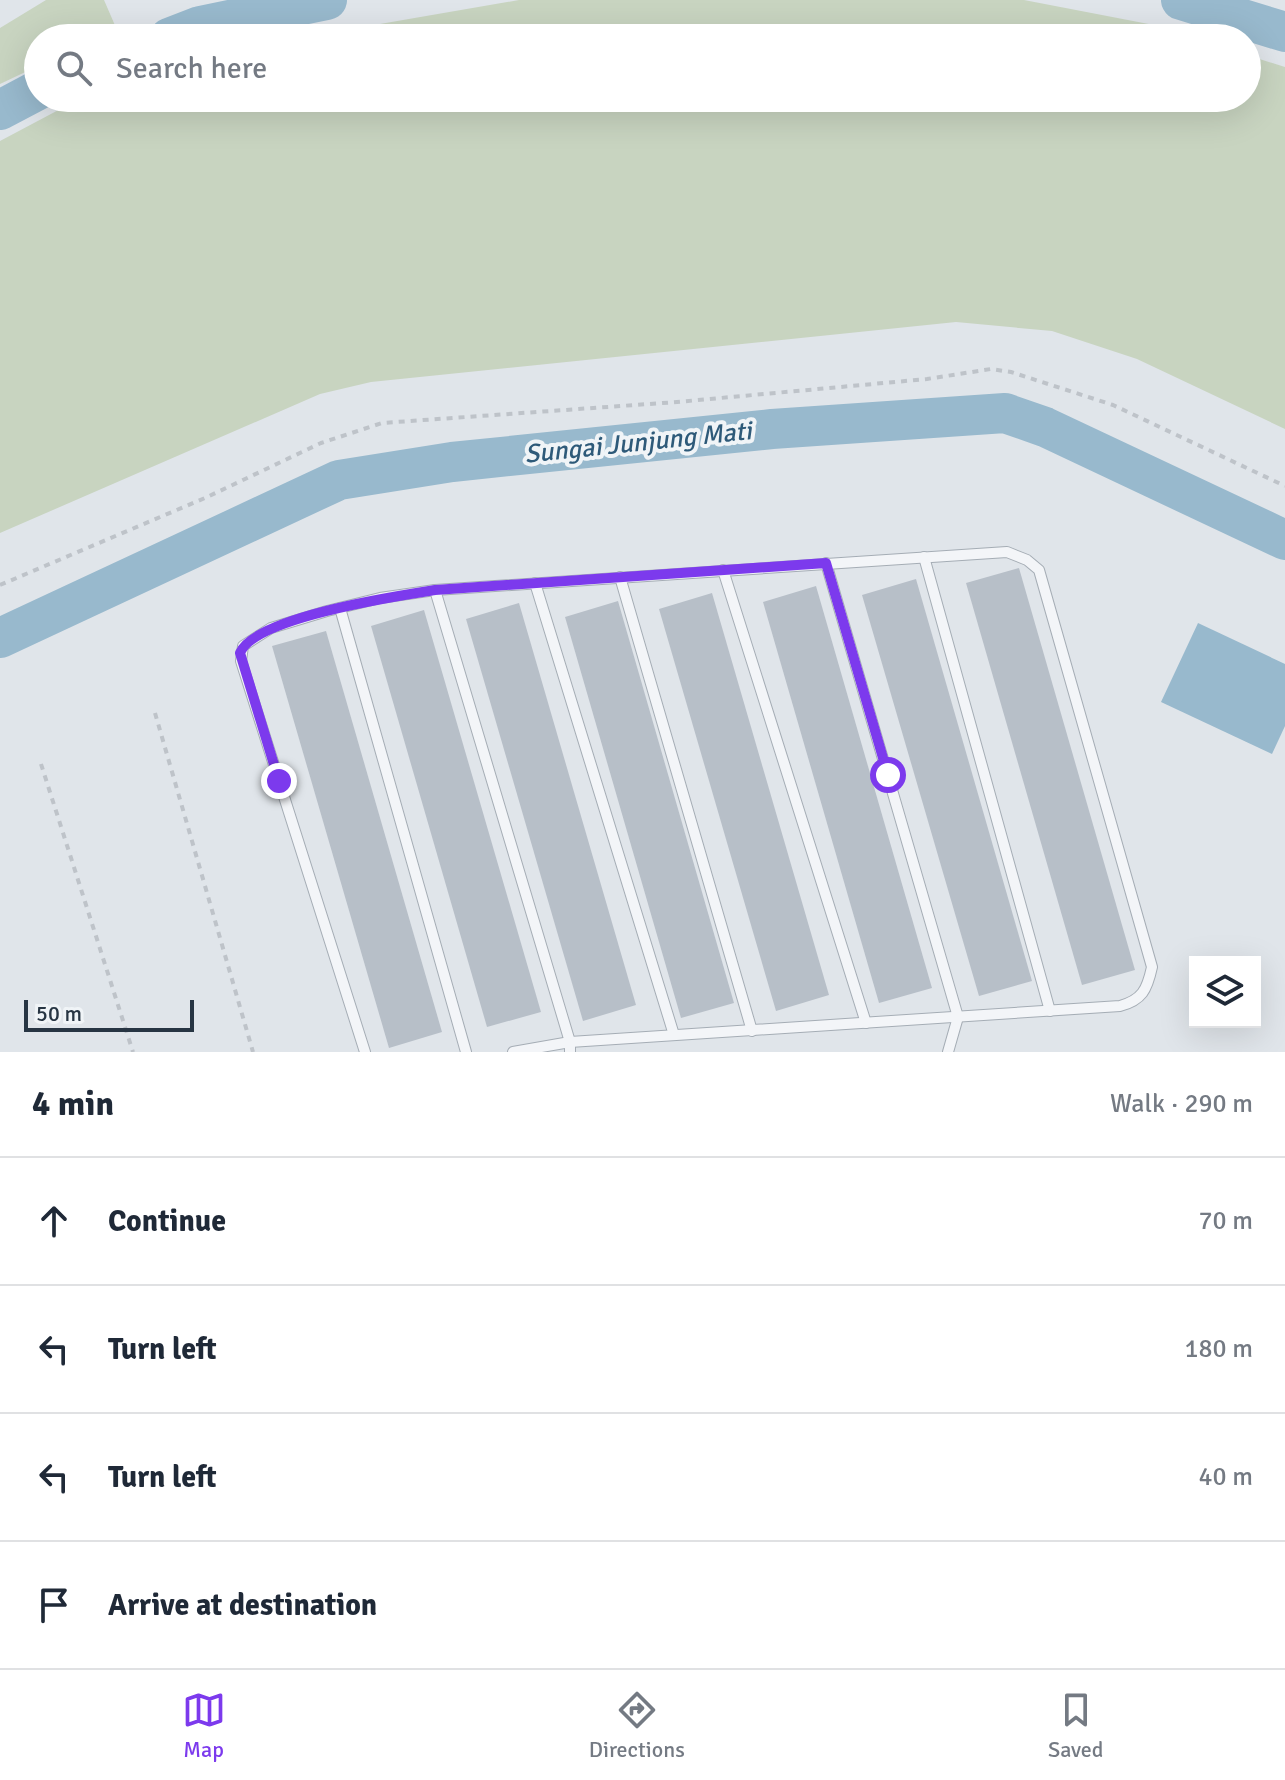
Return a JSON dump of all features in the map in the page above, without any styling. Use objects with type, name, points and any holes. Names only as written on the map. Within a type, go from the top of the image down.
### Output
[{"type":"lane","points":[[365,1052],[240,653],[243,646],[271,628],[380,598],[435,590],[1007,552],[1027,560],[1039,570],[1152,967],[1148,988],[1137,1001],[1120,1006],[674,1035],[513,1052]]},
{"type":"lane","points":[[924,557],[1050,1011]]},
{"type":"lane","points":[[826,563],[958,1017],[948,1052]]},
{"type":"lane","points":[[723,570],[866,1023]]},
{"type":"lane","points":[[620,577],[752,1031]]},
{"type":"lane","points":[[535,583],[674,1035]]},
{"type":"lane","points":[[435,590],[570,1047]]},
{"type":"lane","points":[[340,608],[466,1052]]},
{"type":"path","points":[[0,585],[205,498],[321,443],[382,423],[677,402],[927,379],[991,369],[1011,372],[1113,405],[1285,486]]},
{"type":"path","points":[[155,713],[253,1052]]},
{"type":"path","points":[[41,764],[133,1052]]},
{"type":"green space","points":[[46,0],[104,0],[114,24],[24,24],[24,73],[0,84],[0,28]]},
{"type":"green space","points":[[519,0],[1024,0],[1149,24],[380,24]]},
{"type":"green space","points":[[1261,59],[1285,67],[1285,429],[1137,359],[1052,331],[956,322],[371,382],[320,394],[0,533],[0,141],[55,112],[1261,112]]},
{"type":"water","points":[[1198,623],[1285,664],[1285,726],[1272,754],[1161,702]]},
{"type":"building","points":[[1019,568],[1135,970],[1082,985],[966,583]]},
{"type":"building","points":[[916,579],[1032,981],[979,996],[862,595]]},
{"type":"building","points":[[816,586],[932,988],[879,1003],[763,602]]},
{"type":"building","points":[[712,593],[829,995],[776,1011],[659,609]]},
{"type":"building","points":[[618,601],[734,1003],[681,1018],[565,617]]},
{"type":"building","points":[[519,603],[636,1005],[583,1021],[466,619]]},
{"type":"building","points":[[424,610],[541,1012],[487,1027],[371,626]]},
{"type":"building","points":[[326,631],[442,1032],[389,1048],[272,646]]},
{"type":"waterway","points":[[210,24],[327,0]]},
{"type":"waterway","points":[[1181,0],[1259,24]]},
{"type":"waterway","points":[[1261,25],[1285,32]]},
{"type":"waterway","points":[[0,110],[24,97]]},
{"type":"waterway","name":"Sungai Junjung Mati","points":[[0,638],[339,480],[452,462],[772,429],[1005,413],[1045,427],[1285,540]]},
{"type":"route","points":[[279,781],[240,653],[243,646],[271,628],[380,598],[435,590],[826,563],[888,775]]}]
